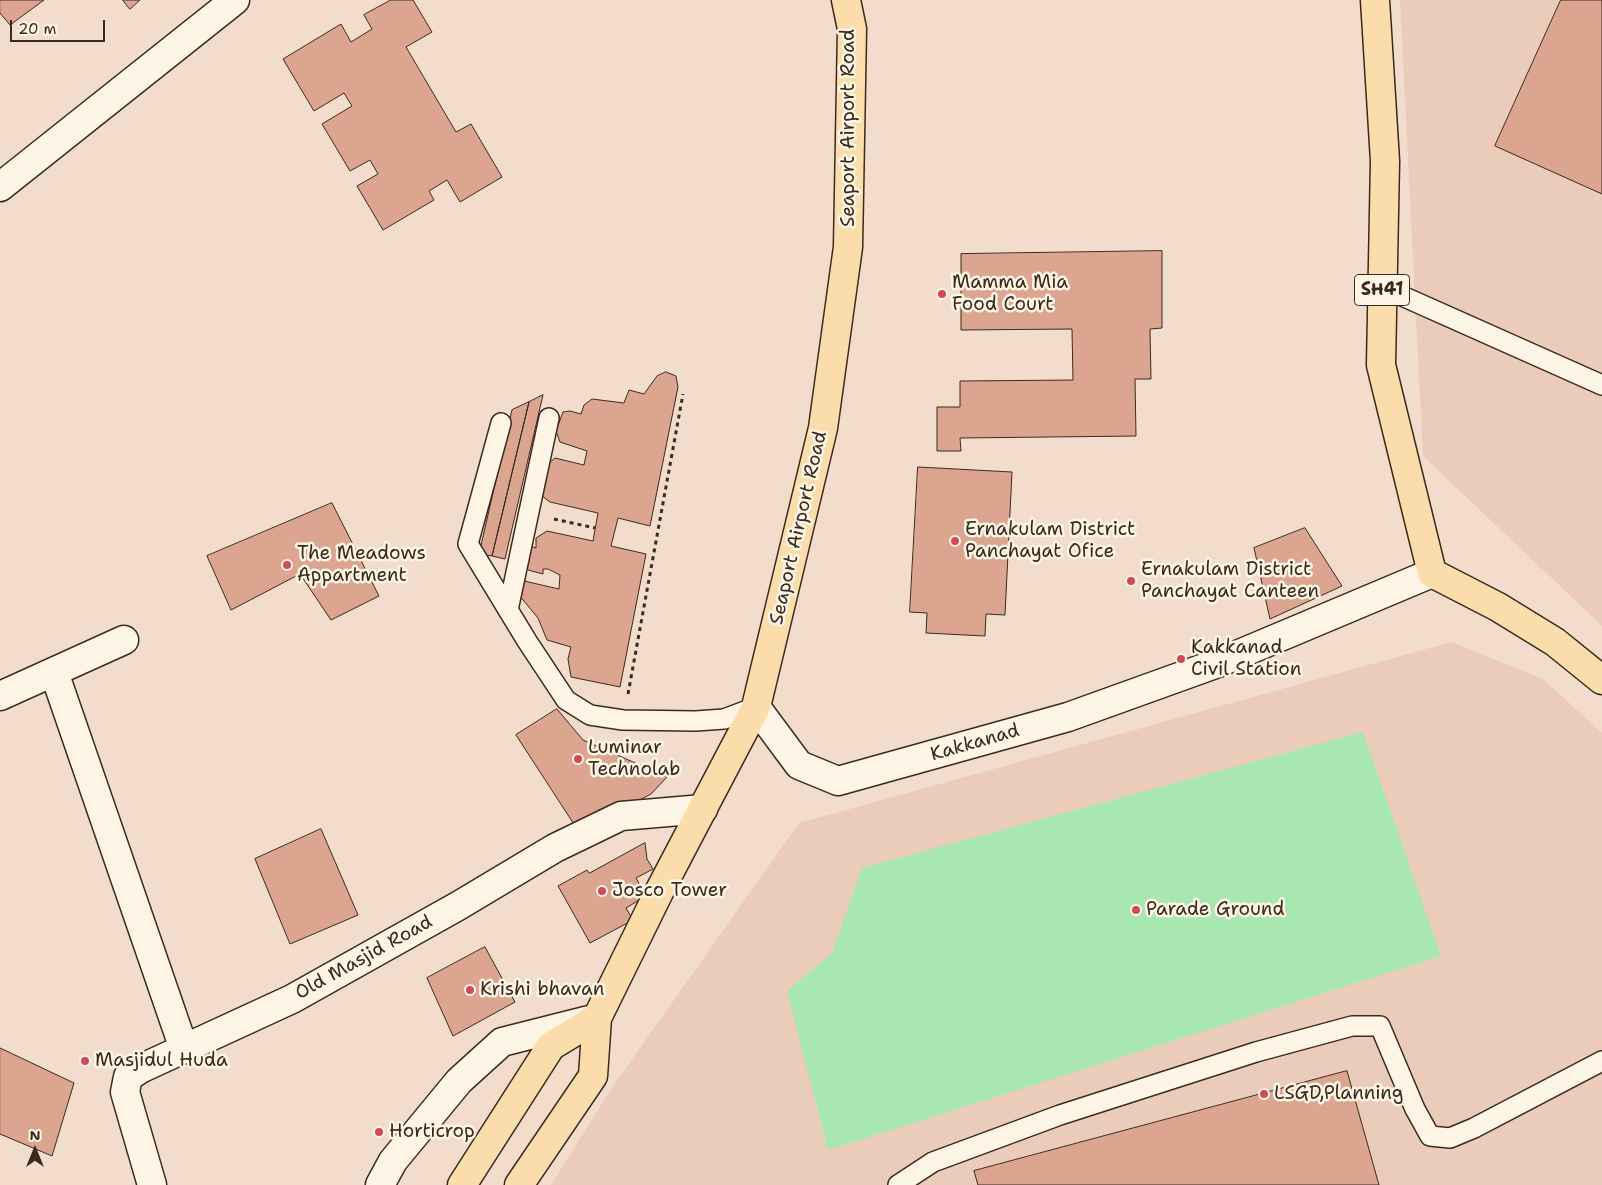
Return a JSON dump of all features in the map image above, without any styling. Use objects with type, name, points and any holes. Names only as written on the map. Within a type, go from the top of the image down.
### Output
[{"type":"main road","name":"Seaport Airport Road","points":[[519,1185],[593,1076],[597,1018],[756,707],[823,428],[848,247],[852,29],[846,0]]},
{"type":"main road","name":"SH41","points":[[1375,0],[1385,160],[1381,366],[1432,573]]},
{"type":"main road","points":[[1432,573],[1498,607],[1555,642],[1602,680]]},
{"type":"main road","points":[[462,1185],[551,1046],[597,1018]]},
{"type":"street","points":[[0,187],[235,0]]},
{"type":"street","name":"Kakkanad","points":[[756,707],[799,765],[838,781],[1068,718],[1218,663],[1432,573]]},
{"type":"street","points":[[0,696],[124,640]]},
{"type":"street","points":[[54,672],[184,1048]]},
{"type":"street","name":"Old Masjid Road","points":[[152,1185],[126,1092],[128,1077],[140,1069],[184,1048],[292,999],[458,906],[555,848],[621,816],[703,809]]},
{"type":"street","points":[[380,1185],[393,1161],[459,1081],[502,1042],[597,1018]]},
{"type":"lane","points":[[1382,287],[1602,385]]},
{"type":"lane","points":[[508,610],[549,418]]},
{"type":"lane","points":[[501,423],[468,544],[566,700],[590,715],[623,720],[696,721],[724,718],[756,707]]},
{"type":"lane","points":[[898,1185],[933,1162],[1060,1115],[1256,1052],[1352,1026],[1380,1026],[1414,1110],[1430,1136],[1450,1138],[1474,1128],[1602,1061]]},
{"type":"path","points":[[628,691],[683,394]]},
{"type":"path","points":[[529,513],[595,528]]},
{"type":"shaded area","points":[[1400,0],[1602,0],[1602,626],[1423,456]]},
{"type":"shaded area","points":[[1451,642],[1543,679],[1602,733],[1602,1185],[551,1185],[611,1089],[799,823]]},
{"type":"green space","name":"Parade Ground","points":[[1363,732],[1441,956],[828,1150],[787,991],[832,953],[862,868]]},
{"type":"building","points":[[0,0],[44,0],[10,25],[0,13]]},
{"type":"building","points":[[123,0],[140,0],[130,9]]},
{"type":"building","points":[[391,0],[413,0],[432,32],[406,47],[456,132],[471,124],[502,177],[460,202],[447,180],[429,191],[434,200],[383,230],[357,186],[378,174],[370,160],[350,171],[322,124],[352,106],[344,93],[314,111],[283,59],[341,24],[351,42],[372,29],[364,15]]},
{"type":"building","points":[[1561,0],[1602,0],[1602,194],[1495,146]]},
{"type":"building","points":[[1162,251],[1162,328],[1150,329],[1151,379],[1135,379],[1136,436],[960,438],[961,451],[937,451],[937,407],[960,407],[960,381],[1073,380],[1072,329],[961,330],[961,254]]},
{"type":"building","points":[[666,372],[676,376],[678,387],[650,526],[618,518],[611,546],[646,554],[620,687],[571,677],[568,659],[571,647],[547,640],[538,618],[519,595],[524,581],[559,589],[560,575],[548,569],[543,569],[543,574],[528,570],[523,564],[522,543],[536,548],[536,538],[547,531],[593,541],[598,513],[550,502],[542,496],[539,472],[555,458],[584,465],[587,451],[560,442],[556,431],[563,412],[570,411],[581,414],[584,405],[592,399],[624,403],[629,390],[644,394],[657,376]]},
{"type":"building","points":[[543,395],[505,559],[492,556],[529,402]]},
{"type":"building","points":[[529,402],[492,556],[479,554],[512,410]]},
{"type":"building","points":[[918,467],[1012,472],[1005,615],[986,614],[985,636],[926,633],[927,613],[910,612]]},
{"type":"building","name":"The Meadows Appartment","points":[[332,503],[379,596],[331,620],[300,574],[231,610],[207,556]]},
{"type":"building","points":[[1305,528],[1342,586],[1270,619],[1254,548]]},
{"type":"building","name":"Luminar Technolab","points":[[557,709],[583,740],[667,777],[651,794],[579,832],[516,735]]},
{"type":"building","points":[[321,829],[358,915],[290,944],[255,859]]},
{"type":"building","name":"Josco Tower","points":[[645,843],[647,859],[653,869],[636,878],[646,896],[626,908],[633,920],[590,943],[558,886],[587,870],[589,873]]},
{"type":"building","name":"Krishi bhavan","points":[[485,947],[515,1002],[453,1036],[427,978]]},
{"type":"building","points":[[0,1048],[74,1083],[52,1156],[0,1134]]},
{"type":"building","points":[[1347,1071],[1379,1185],[978,1185],[974,1171]]},
{"type":"place","name":"Mamma Mia Food Court","points":[[942,294]]},
{"type":"place","name":"Ernakulam District Panchayat Ofice","points":[[955,541]]},
{"type":"place","name":"The Meadows Appartment","points":[[287,565]]},
{"type":"place","name":"Ernakulam District Panchayat Canteen","points":[[1131,581]]},
{"type":"place","name":"Kakkanad Civil Station","points":[[1181,659]]},
{"type":"place","name":"Luminar Technolab","points":[[578,759]]},
{"type":"place","name":"Josco Tower","points":[[602,891]]},
{"type":"place","name":"Parade Ground","points":[[1136,910]]},
{"type":"place","name":"Krishi bhavan","points":[[470,990]]},
{"type":"place","name":"Masjidul Huda","points":[[85,1061]]},
{"type":"place","name":"LSGD,Planning","points":[[1264,1094]]},
{"type":"place","name":"Horticrop","points":[[379,1132]]}]
